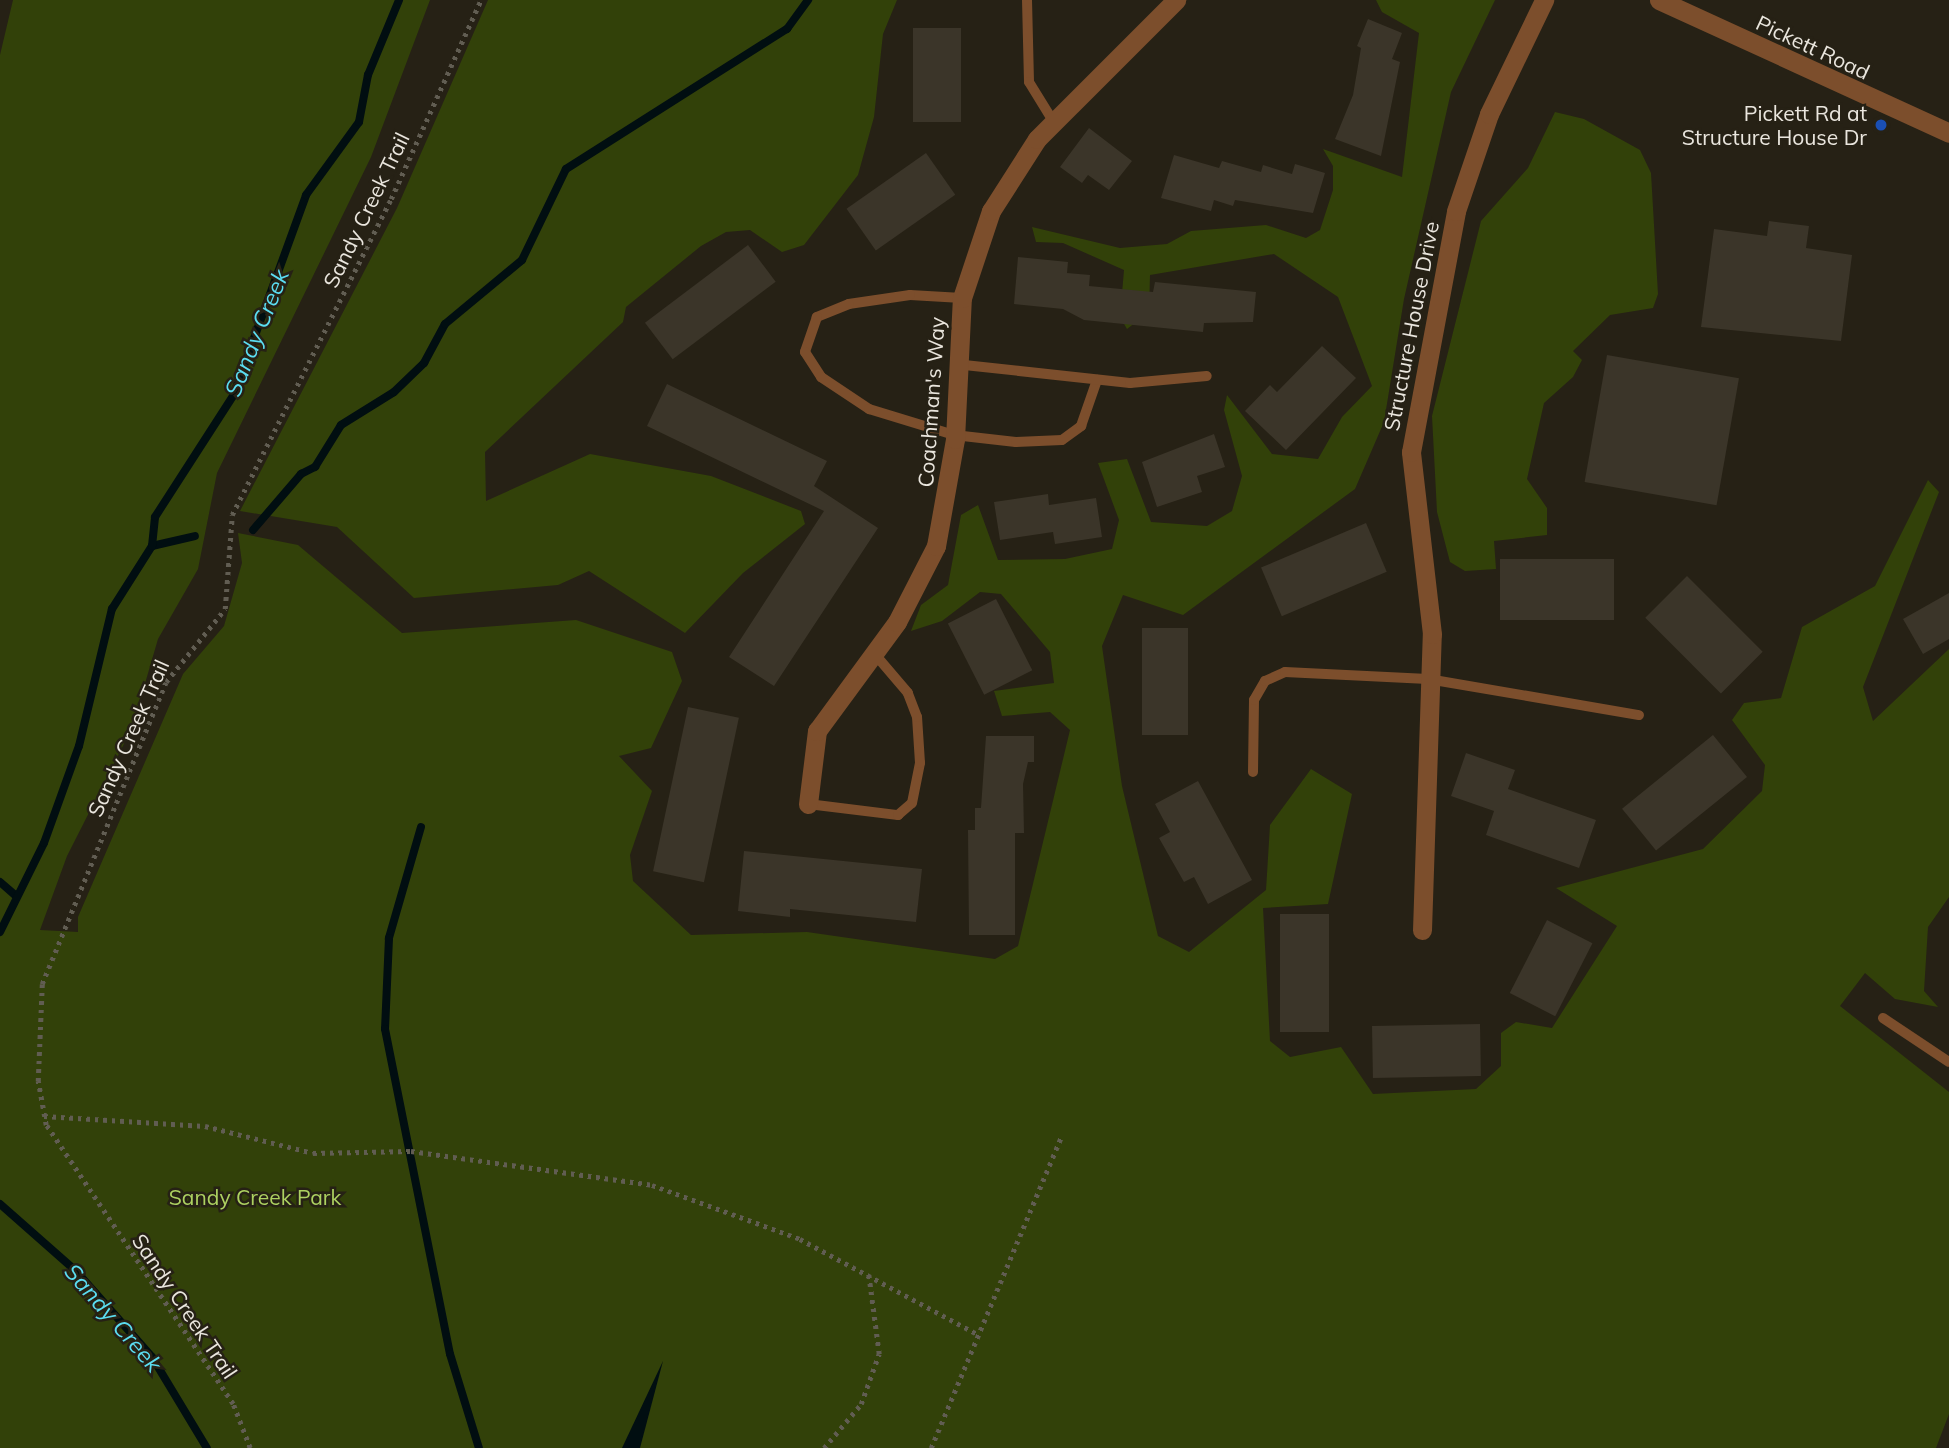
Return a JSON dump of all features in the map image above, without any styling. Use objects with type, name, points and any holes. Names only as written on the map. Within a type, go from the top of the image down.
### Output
[{"type":"street","name":"Coachman's Way","points":[[808,804],[817,731],[874,652],[936,546],[954,435],[955,364],[962,298],[991,211],[1013,170],[1053,121],[1124,58],[1176,0]]},
{"type":"street","name":"Structure House Drive","points":[[1422,930],[1428,679],[1432,634],[1411,452],[1424,364],[1468,171],[1544,0]]},
{"type":"street","name":"Pickett Road","points":[[1659,0],[1949,133]]},
{"type":"lane","points":[[1027,0],[1029,82],[1053,121]]},
{"type":"lane","points":[[962,298],[910,295],[849,304],[817,317],[805,352],[821,377],[869,409],[954,435],[1062,440],[1081,426],[1097,380]]},
{"type":"lane","points":[[955,364],[1097,380],[1207,376]]},
{"type":"lane","points":[[808,804],[898,815],[912,803],[920,763],[917,717],[908,693],[874,652]]},
{"type":"lane","points":[[1252,772],[1254,700],[1265,681],[1285,672],[1428,679],[1639,715]]},
{"type":"lane","points":[[1883,1018],[1949,1062]]},
{"type":"path","name":"Sandy Creek Trail","points":[[250,1448],[233,1405],[44,1116],[38,1081],[42,984],[53,947],[166,682],[225,609],[232,515],[391,199],[481,0]]},
{"type":"path","points":[[44,1116],[205,1126],[313,1153],[411,1151],[652,1185],[868,1271],[979,1335]]},
{"type":"path","points":[[931,1448],[1061,1137]]},
{"type":"path","points":[[824,1448],[861,1404],[879,1354],[868,1271]]},
{"type":"green space","name":"Sandy Creek Park","points":[[13,0],[430,0],[371,157],[217,473],[198,569],[158,639],[132,728],[67,856],[40,930],[78,932],[78,917],[183,674],[224,626],[242,563],[238,533],[298,545],[402,633],[576,620],[672,652],[682,681],[651,748],[619,756],[652,791],[630,855],[633,881],[691,935],[807,932],[995,959],[1018,946],[1070,730],[1050,712],[1002,716],[994,691],[1054,683],[1050,652],[1001,594],[980,592],[942,621],[911,631],[921,605],[948,585],[961,515],[978,505],[998,560],[1065,559],[1112,549],[1119,520],[1098,463],[1127,459],[1151,522],[1207,526],[1232,511],[1242,476],[1224,410],[1227,395],[1272,454],[1318,459],[1342,417],[1372,386],[1338,297],[1274,254],[1150,275],[1149,312],[1127,329],[1120,317],[1124,270],[1063,243],[1036,242],[1032,227],[1120,248],[1167,244],[1191,231],[1266,225],[1306,238],[1320,230],[1333,190],[1333,166],[1323,149],[1402,177],[1419,33],[1382,12],[1376,0],[1495,0],[1451,92],[1404,299],[1384,422],[1355,489],[1183,615],[1123,595],[1102,646],[1122,786],[1158,936],[1189,952],[1266,890],[1270,825],[1311,769],[1352,794],[1328,904],[1263,908],[1270,1041],[1290,1057],[1341,1047],[1373,1094],[1476,1089],[1501,1066],[1501,1033],[1516,1022],[1552,1028],[1617,926],[1556,888],[1703,849],[1762,791],[1765,765],[1732,720],[1744,703],[1781,698],[1802,627],[1875,586],[1928,480],[1939,492],[1863,687],[1873,721],[1949,649],[1949,897],[1928,927],[1924,991],[1938,1007],[1895,999],[1865,973],[1840,1006],[1949,1092],[1949,1414],[1936,1448],[0,1448],[0,55]]},
{"type":"green space","points":[[488,0],[897,0],[883,34],[874,117],[858,175],[804,245],[782,252],[750,230],[726,232],[701,246],[626,307],[623,322],[485,452],[486,501],[590,454],[711,476],[801,511],[805,524],[743,573],[685,633],[589,571],[558,585],[414,598],[337,527],[240,511],[397,208]]},
{"type":"green space","points":[[1555,112],[1584,119],[1640,150],[1651,173],[1658,294],[1653,308],[1610,315],[1573,351],[1582,360],[1573,377],[1544,403],[1527,479],[1547,508],[1547,535],[1494,541],[1496,569],[1465,571],[1450,562],[1437,512],[1432,416],[1481,221],[1528,168]]},
{"type":"shaded area","points":[[663,1361],[640,1448],[622,1448]]},
{"type":"building","points":[[1368,19],[1402,33],[1392,59],[1400,62],[1381,156],[1335,139],[1353,95],[1361,48],[1357,46]]},
{"type":"building","points":[[913,28],[961,28],[961,122],[913,122]]},
{"type":"building","points":[[1089,128],[1132,161],[1109,190],[1088,175],[1082,183],[1060,167]]},
{"type":"building","points":[[926,153],[955,195],[876,250],[847,209]]},
{"type":"building","points":[[1174,155],[1219,168],[1222,161],[1261,172],[1263,165],[1292,174],[1295,164],[1325,173],[1313,213],[1235,200],[1233,206],[1214,200],[1211,211],[1161,198]]},
{"type":"building","points":[[1769,221],[1809,226],[1806,248],[1852,255],[1841,341],[1701,327],[1714,229],[1767,236]]},
{"type":"building","points":[[748,245],[776,282],[673,359],[645,323]]},
{"type":"building","points":[[1018,257],[1068,262],[1067,273],[1090,275],[1089,286],[1153,292],[1155,282],[1256,292],[1253,322],[1204,323],[1203,332],[1084,320],[1063,309],[1014,304]]},
{"type":"building","points":[[1322,346],[1356,378],[1286,450],[1245,411],[1270,385],[1277,392]]},
{"type":"building","points":[[1607,355],[1739,378],[1717,505],[1585,482]]},
{"type":"building","points":[[667,384],[827,461],[814,486],[878,528],[774,686],[729,657],[824,511],[647,426]]},
{"type":"building","points":[[1214,434],[1225,467],[1197,476],[1202,492],[1157,507],[1142,462]]},
{"type":"building","points":[[1048,494],[1049,505],[1096,498],[1102,537],[1055,544],[1053,532],[1000,540],[994,502]]},
{"type":"building","points":[[1366,523],[1387,572],[1282,616],[1261,568]]},
{"type":"building","points":[[1500,559],[1614,559],[1614,620],[1500,620]]},
{"type":"building","points":[[1687,576],[1763,652],[1721,693],[1645,618]]},
{"type":"building","points":[[1949,593],[1949,639],[1923,654],[1903,619]]},
{"type":"building","points":[[996,599],[1032,670],[984,695],[948,624]]},
{"type":"building","points":[[1142,628],[1188,628],[1188,735],[1142,735]]},
{"type":"building","points":[[688,707],[739,718],[704,882],[653,871]]},
{"type":"building","points":[[1713,735],[1747,777],[1656,851],[1622,809]]},
{"type":"building","points":[[986,736],[1034,736],[1034,762],[1028,762],[1023,784],[1024,833],[1015,833],[1015,935],[969,935],[968,830],[975,830],[975,808],[981,808]]},
{"type":"building","points":[[1466,753],[1515,770],[1508,789],[1596,820],[1579,868],[1486,835],[1494,811],[1451,796]]},
{"type":"building","points":[[1198,781],[1252,880],[1208,904],[1194,877],[1184,882],[1159,838],[1170,832],[1155,804]]},
{"type":"building","points":[[744,851],[922,869],[916,922],[790,909],[790,917],[738,911]]},
{"type":"building","points":[[1280,914],[1329,914],[1329,1032],[1280,1032]]},
{"type":"building","points":[[1547,920],[1592,943],[1555,1016],[1510,993]]},
{"type":"building","points":[[1480,1024],[1481,1076],[1373,1078],[1372,1026]]},
{"type":"waterway","name":"Sandy Creek","points":[[0,932],[44,843],[79,746],[112,609],[152,546],[155,517],[233,396],[306,195],[359,122],[368,75],[399,0]]},
{"type":"waterway","points":[[253,530],[301,474],[315,467],[341,425],[394,392],[424,363],[445,324],[522,260],[566,169],[787,29],[808,0]]},
{"type":"waterway","points":[[152,546],[195,536]]},
{"type":"waterway","points":[[421,827],[389,938],[385,1029],[450,1354],[479,1448]]},
{"type":"waterway","points":[[0,882],[15,895]]},
{"type":"waterway","name":"Sandy Creek","points":[[0,1204],[76,1271],[152,1357],[207,1448]]},
{"type":"place","name":"Pickett Rd at Structure House Dr","points":[[1881,125]]}]
